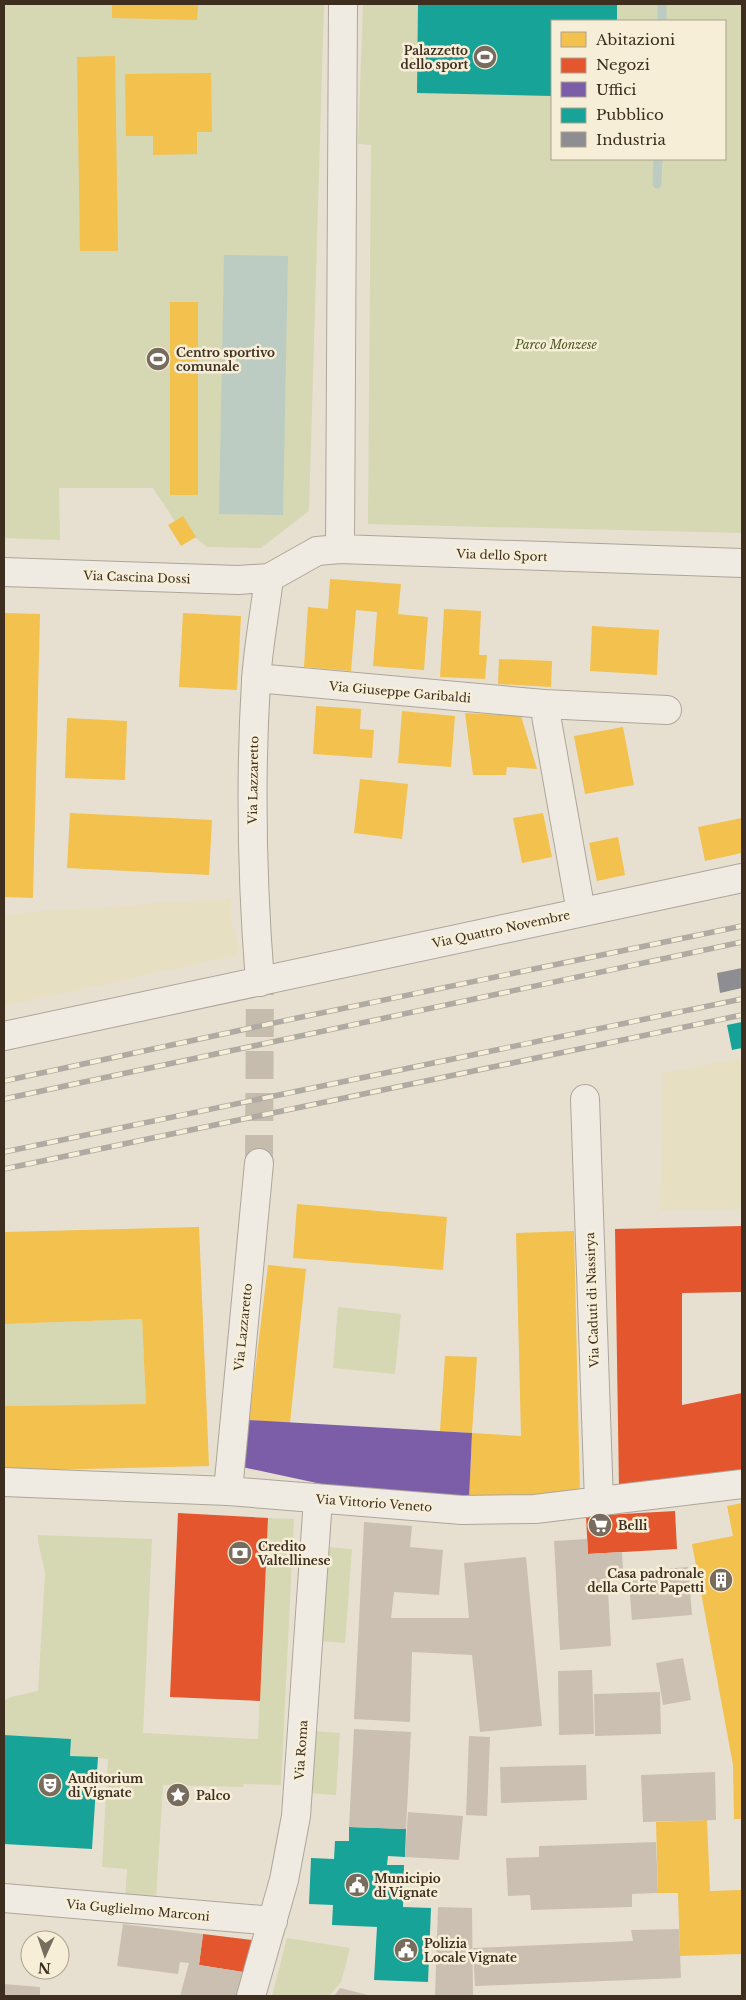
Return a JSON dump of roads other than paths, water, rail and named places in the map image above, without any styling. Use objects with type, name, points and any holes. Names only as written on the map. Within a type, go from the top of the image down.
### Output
[{"type":"street","points":[[340,549],[343,4]]},
{"type":"street","name":"Via dello Sport","points":[[269,578],[317,551],[340,549],[742,564]]},
{"type":"street","name":"Via Cascina Dossi","points":[[4,572],[238,580],[269,578]]},
{"type":"street","name":"Via Lazzaretto","points":[[260,982],[254,920],[251,793],[256,678],[269,578]]},
{"type":"street","name":"Via Giuseppe Garibaldi","points":[[256,678],[544,704],[667,710]]},
{"type":"street","points":[[544,704],[581,912]]},
{"type":"street","name":"Via Quattro Novembre","points":[[4,1036],[742,878]]},
{"type":"street","name":"Via Caduti di Nassirya","points":[[585,1098],[599,1502]]},
{"type":"street","name":"Via Lazzaretto","points":[[228,1492],[259,1163]]},
{"type":"street","name":"Via Vittorio Veneto","points":[[4,1482],[228,1492],[462,1510],[535,1508],[742,1484]]},
{"type":"street","name":"Via Roma","points":[[251,1996],[284,1880],[296,1816],[318,1499]]},
{"type":"street","name":"Via Guglielmo Marconi","points":[[4,1898],[273,1921]]},
{"type":"waterway","points":[[662,4],[662,20]]},
{"type":"waterway","points":[[657,184],[658,160]]},
{"type":"tunnel","points":[[259,1163],[260,982]]},
{"type":"railway","points":[[4,1081],[742,926]]},
{"type":"railway","points":[[4,1099],[742,942]]},
{"type":"railway","points":[[4,1152],[742,999]]},
{"type":"railway","points":[[4,1169],[742,1015]]},
{"type":"place","name":"Palazzetto dello sport","points":[[485,57]]},
{"type":"place","name":"Centro sportivo comunale","points":[[158,359]]},
{"type":"place","name":"Belli","points":[[600,1525]]},
{"type":"place","name":"Credito Valtellinese","points":[[240,1553]]},
{"type":"place","name":"Casa padronale della Corte Papetti","points":[[721,1580]]},
{"type":"place","name":"Auditorium di Vignate","points":[[50,1785]]},
{"type":"place","name":"Palco","points":[[178,1795]]},
{"type":"place","name":"Municipio di Vignate","points":[[357,1885]]},
{"type":"place","name":"Polizia Locale Vignate","points":[[406,1950]]},
{"type":"park label","name":"Parco Monzese","points":[[556,344]]}]
